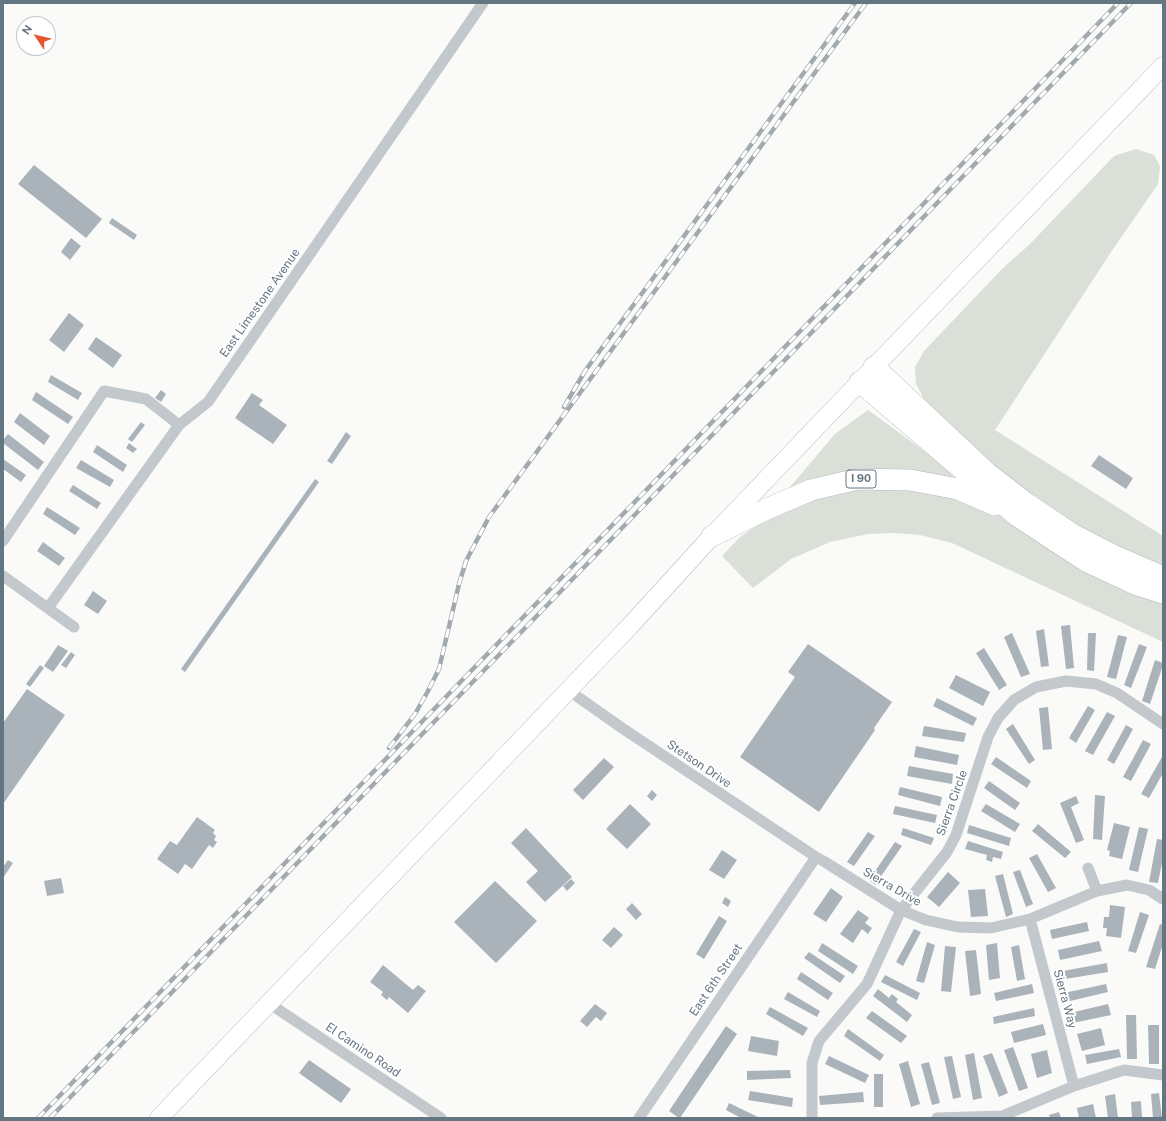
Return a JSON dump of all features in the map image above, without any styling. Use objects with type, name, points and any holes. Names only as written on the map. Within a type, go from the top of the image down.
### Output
[{"type":"highway","name":"I 90","points":[[867,375],[1016,515]]},
{"type":"highway","points":[[867,375],[1026,503],[1072,534],[1115,556],[1163,577]]},
{"type":"highway","name":"I 90","points":[[712,536],[810,490],[858,479],[910,480],[958,489],[1016,515],[1086,561],[1135,584],[1163,593]]},
{"type":"main road","points":[[159,1118],[270,1004],[349,918],[629,627],[712,536],[1163,66]]},
{"type":"street","name":"East Limestone Avenue","points":[[48,608],[179,425],[208,402],[483,3]]},
{"type":"street","points":[[3,541],[104,391],[146,399],[179,425]]},
{"type":"street","points":[[3,576],[74,627]]},
{"type":"street","name":"Sierra Circle","points":[[812,1118],[812,1063],[819,1041],[867,984],[901,910],[947,852],[956,835],[988,737],[998,718],[1014,700],[1036,687],[1066,681],[1096,684],[1117,694],[1163,724]]},
{"type":"street","name":"Stetson Drive","points":[[568,690],[638,739],[816,857]]},
{"type":"street","name":"Sierra Drive","points":[[816,857],[901,910],[926,920],[958,927],[991,928],[1030,919],[1097,891],[1127,885],[1149,890],[1163,899]]},
{"type":"street","name":"East 6th Street","points":[[639,1118],[816,857]]},
{"type":"street","points":[[1088,868],[1097,891]]},
{"type":"street","name":"Sierra Way","points":[[1030,919],[1074,1086]]},
{"type":"street","name":"El Camino Road","points":[[270,1004],[441,1118]]},
{"type":"street","points":[[937,1118],[1002,1116],[1074,1086],[1124,1070],[1163,1076]]},
{"type":"shaded area","points":[[1136,149],[1154,155],[1160,166],[1158,184],[1111,252],[995,430],[1163,536],[1163,567],[1087,534],[1035,499],[989,462],[924,399],[916,384],[915,367],[924,351],[1003,268],[1029,245],[1114,156]]},
{"type":"shaded area","points":[[868,410],[975,488],[794,490],[790,487],[835,434]]},
{"type":"shaded area","points":[[909,485],[994,511],[1080,568],[1163,604],[1163,642],[952,543],[920,535],[894,533],[868,534],[830,542],[791,559],[753,588],[722,556],[740,537],[771,516],[812,498],[858,487]]},
{"type":"building","points":[[34,165],[102,219],[86,238],[18,184]]},
{"type":"building","points":[[112,218],[137,235],[134,240],[109,223]]},
{"type":"building","points":[[71,238],[81,246],[70,260],[61,252]]},
{"type":"building","points":[[69,313],[84,325],[64,352],[49,340]]},
{"type":"building","points":[[96,337],[122,355],[113,368],[88,349]]},
{"type":"building","points":[[51,375],[82,393],[78,400],[48,382]]},
{"type":"building","points":[[161,390],[166,394],[161,402],[155,398]]},
{"type":"building","points":[[36,392],[73,417],[68,424],[32,400]]},
{"type":"building","points":[[252,393],[263,400],[259,405],[287,425],[273,444],[235,418]]},
{"type":"building","points":[[20,413],[50,436],[44,445],[14,422]]},
{"type":"building","points":[[141,422],[145,425],[132,442],[128,439]]},
{"type":"building","points":[[346,432],[351,436],[332,464],[327,461]]},
{"type":"building","points":[[8,434],[44,462],[38,470],[3,443],[3,440]]},
{"type":"building","points":[[129,443],[137,449],[133,453],[126,448]]},
{"type":"building","points":[[97,445],[127,465],[123,472],[93,452]]},
{"type":"building","points":[[1099,455],[1133,478],[1126,489],[1091,466]]},
{"type":"building","points":[[3,459],[26,475],[21,482],[3,469]]},
{"type":"building","points":[[81,460],[114,480],[110,487],[76,468]]},
{"type":"building","points":[[315,479],[319,482],[185,672],[181,669]]},
{"type":"building","points":[[73,485],[101,503],[97,509],[69,491]]},
{"type":"building","points":[[47,507],[80,528],[75,535],[43,514]]},
{"type":"building","points":[[43,542],[65,558],[59,566],[37,551]]},
{"type":"building","points":[[93,591],[107,601],[98,614],[84,605]]},
{"type":"building","points":[[1070,625],[1074,668],[1066,669],[1061,626]]},
{"type":"building","points":[[1044,629],[1049,666],[1041,667],[1036,631]]},
{"type":"building","points":[[1012,633],[1030,674],[1021,677],[1004,637]]},
{"type":"building","points":[[1088,633],[1096,633],[1094,671],[1087,670]]},
{"type":"building","points":[[1118,635],[1127,637],[1116,679],[1107,677]]},
{"type":"building","points":[[808,644],[892,702],[874,728],[875,730],[819,812],[740,757],[795,677],[788,672]]},
{"type":"building","points":[[1139,644],[1147,647],[1131,688],[1124,685]]},
{"type":"building","points":[[58,645],[68,651],[53,672],[44,666]]},
{"type":"building","points":[[984,648],[1007,685],[999,690],[976,653]]},
{"type":"building","points":[[71,652],[75,655],[66,668],[61,665]]},
{"type":"building","points":[[1155,660],[1163,663],[1163,665],[1150,704],[1142,701]]},
{"type":"building","points":[[40,665],[44,668],[30,687],[26,684]]},
{"type":"building","points":[[956,675],[990,692],[983,706],[949,688]]},
{"type":"building","points":[[27,689],[65,715],[3,804],[3,723]]},
{"type":"building","points":[[937,698],[977,718],[973,726],[933,706]]},
{"type":"building","points":[[1088,706],[1095,710],[1076,743],[1069,738]]},
{"type":"building","points":[[1048,707],[1052,749],[1043,750],[1039,708]]},
{"type":"building","points":[[1107,712],[1115,716],[1093,755],[1085,751]]},
{"type":"building","points":[[1013,724],[1035,760],[1029,764],[1006,729]]},
{"type":"building","points":[[1126,725],[1133,729],[1114,764],[1107,760]]},
{"type":"building","points":[[924,726],[966,733],[964,742],[922,736]]},
{"type":"building","points":[[1143,740],[1151,744],[1131,781],[1123,777]]},
{"type":"building","points":[[916,746],[959,755],[957,765],[914,757]]},
{"type":"building","points":[[1163,755],[1163,773],[1149,798],[1141,794]]},
{"type":"building","points":[[996,757],[1031,781],[1027,788],[991,764]]},
{"type":"building","points":[[604,758],[614,767],[583,800],[573,790]]},
{"type":"building","points":[[909,766],[953,774],[952,784],[907,776]]},
{"type":"building","points":[[989,781],[1020,803],[1015,810],[984,788]]},
{"type":"building","points":[[900,787],[942,797],[940,806],[898,795]]},
{"type":"building","points":[[652,790],[657,795],[652,801],[647,796]]},
{"type":"building","points":[[1095,795],[1105,796],[1102,840],[1093,839]]},
{"type":"building","points":[[1076,796],[1079,803],[1071,807],[1084,840],[1076,843],[1060,803]]},
{"type":"building","points":[[630,804],[651,824],[627,849],[606,829]]},
{"type":"building","points":[[986,804],[1020,824],[1015,832],[981,811]]},
{"type":"building","points":[[895,806],[937,815],[935,823],[893,814]]},
{"type":"building","points":[[197,817],[215,830],[213,833],[216,836],[214,840],[217,842],[213,848],[209,845],[192,869],[185,864],[178,874],[157,859],[170,841],[177,845]]},
{"type":"building","points":[[1114,823],[1130,827],[1122,859],[1109,856],[1110,851],[1107,850]]},
{"type":"building","points":[[1038,824],[1071,852],[1065,858],[1032,831]]},
{"type":"building","points":[[969,825],[1011,838],[1009,846],[967,833]]},
{"type":"building","points":[[1139,827],[1148,829],[1138,872],[1129,870]]},
{"type":"building","points":[[526,828],[572,877],[545,902],[526,882],[538,871],[511,843]]},
{"type":"building","points":[[903,828],[934,838],[931,845],[901,835]]},
{"type":"building","points":[[868,832],[875,836],[854,866],[847,862]]},
{"type":"building","points":[[1157,839],[1163,840],[1163,858],[1158,883],[1149,882]]},
{"type":"building","points":[[968,841],[1003,852],[1001,859],[993,857],[992,862],[986,860],[987,855],[965,849]]},
{"type":"building","points":[[895,842],[902,846],[875,885],[869,880]]},
{"type":"building","points":[[722,850],[737,860],[724,879],[709,870]]},
{"type":"building","points":[[1037,854],[1056,888],[1048,892],[1029,858]]},
{"type":"building","points":[[8,860],[13,863],[3,878],[3,867]]},
{"type":"building","points":[[1020,870],[1033,904],[1026,907],[1013,872]]},
{"type":"building","points":[[948,872],[960,883],[939,907],[927,897]]},
{"type":"building","points":[[1003,874],[1013,914],[1006,917],[995,876]]},
{"type":"building","points":[[61,878],[64,893],[47,896],[44,881]]},
{"type":"building","points":[[571,879],[575,883],[567,891],[563,886]]},
{"type":"building","points":[[495,881],[537,921],[496,963],[454,922]]},
{"type":"building","points":[[831,888],[843,897],[826,922],[813,914]]},
{"type":"building","points":[[985,889],[988,916],[971,917],[968,890]]},
{"type":"building","points":[[725,897],[731,901],[728,907],[722,903]]},
{"type":"building","points":[[632,903],[642,914],[636,920],[626,909]]},
{"type":"building","points":[[1110,905],[1125,907],[1121,938],[1106,936],[1107,928],[1103,928],[1104,917],[1109,917]]},
{"type":"building","points":[[858,910],[869,918],[865,923],[872,928],[868,934],[862,929],[853,943],[840,934]]},
{"type":"building","points":[[1140,912],[1149,915],[1136,953],[1128,951]]},
{"type":"building","points":[[719,916],[727,921],[704,959],[696,954]]},
{"type":"building","points":[[1087,922],[1089,931],[1052,939],[1050,930]]},
{"type":"building","points":[[1160,924],[1163,925],[1163,944],[1155,969],[1146,967]]},
{"type":"building","points":[[614,927],[623,935],[611,948],[602,940]]},
{"type":"building","points":[[914,929],[921,932],[903,966],[896,962]]},
{"type":"building","points":[[1099,941],[1102,951],[1060,960],[1058,950]]},
{"type":"building","points":[[927,942],[935,945],[924,983],[916,981]]},
{"type":"building","points":[[822,943],[858,966],[853,974],[818,951]]},
{"type":"building","points":[[997,943],[1000,978],[989,980],[986,945]]},
{"type":"building","points":[[1019,945],[1025,979],[1017,981],[1011,947]]},
{"type":"building","points":[[945,946],[956,947],[951,992],[941,991]]},
{"type":"building","points":[[976,950],[981,994],[970,996],[965,951]]},
{"type":"building","points":[[809,952],[845,976],[840,983],[804,958]]},
{"type":"building","points":[[1107,963],[1108,972],[1065,979],[1063,971]]},
{"type":"building","points":[[383,965],[413,990],[418,985],[426,991],[408,1013],[389,997],[387,1000],[381,995],[383,992],[370,982]]},
{"type":"building","points":[[801,972],[833,993],[828,1000],[797,979]]},
{"type":"building","points":[[885,975],[920,993],[917,1000],[881,982]]},
{"type":"building","points":[[1032,984],[1034,993],[996,1001],[994,993]]},
{"type":"building","points":[[1106,984],[1108,992],[1066,1002],[1064,993]]},
{"type":"building","points":[[878,989],[889,998],[892,994],[898,999],[896,1002],[912,1015],[907,1022],[873,996]]},
{"type":"building","points":[[788,992],[820,1011],[817,1017],[784,999]]},
{"type":"building","points":[[595,1004],[607,1013],[601,1021],[596,1017],[587,1027],[580,1021]]},
{"type":"building","points":[[1108,1004],[1111,1015],[1068,1024],[1066,1014]]},
{"type":"building","points":[[770,1007],[808,1028],[803,1036],[766,1014]]},
{"type":"building","points":[[1034,1008],[1035,1016],[994,1024],[993,1017]]},
{"type":"building","points":[[872,1011],[907,1036],[901,1043],[866,1018]]},
{"type":"building","points":[[1126,1015],[1136,1015],[1137,1059],[1127,1059]]},
{"type":"building","points":[[1043,1024],[1046,1035],[1014,1043],[1011,1032]]},
{"type":"building","points":[[1148,1025],[1159,1025],[1159,1064],[1149,1064]]},
{"type":"building","points":[[726,1026],[737,1034],[679,1118],[669,1111]]},
{"type":"building","points":[[1101,1028],[1105,1045],[1082,1051],[1077,1034]]},
{"type":"building","points":[[848,1029],[884,1055],[880,1061],[844,1036]]},
{"type":"building","points":[[751,1036],[779,1041],[777,1056],[748,1051]]},
{"type":"building","points":[[1013,1047],[1028,1088],[1019,1091],[1004,1050]]},
{"type":"building","points":[[1119,1049],[1121,1057],[1087,1064],[1085,1055]]},
{"type":"building","points":[[1047,1050],[1052,1073],[1037,1078],[1031,1054]]},
{"type":"building","points":[[974,1053],[982,1098],[973,1100],[965,1055]]},
{"type":"building","points":[[992,1053],[1008,1093],[999,1097],[983,1056]]},
{"type":"building","points":[[829,1056],[869,1075],[865,1083],[825,1064]]},
{"type":"building","points":[[952,1056],[961,1097],[953,1099],[944,1057]]},
{"type":"building","points":[[309,1060],[351,1089],[341,1103],[299,1073]]},
{"type":"building","points":[[908,1061],[920,1104],[911,1107],[899,1064]]},
{"type":"building","points":[[929,1062],[940,1103],[932,1105],[921,1064]]},
{"type":"building","points":[[790,1070],[791,1078],[747,1080],[747,1071]]},
{"type":"building","points":[[874,1074],[883,1074],[883,1107],[874,1107]]},
{"type":"building","points":[[750,1091],[793,1098],[792,1107],[748,1100]]},
{"type":"building","points":[[863,1092],[864,1102],[820,1105],[819,1096]]},
{"type":"building","points":[[1159,1093],[1162,1118],[1153,1118],[1151,1094]]},
{"type":"building","points":[[1115,1094],[1118,1118],[1108,1118],[1105,1096]]},
{"type":"building","points":[[1141,1101],[1142,1118],[1132,1118],[1131,1102]]},
{"type":"building","points":[[729,1103],[760,1118],[741,1118],[726,1110]]},
{"type":"building","points":[[1093,1104],[1096,1118],[1079,1118],[1077,1108]]},
{"type":"building","points":[[1059,1112],[1061,1118],[1050,1118],[1049,1115]]},
{"type":"railway","points":[[564,407],[585,371],[855,3]]},
{"type":"railway","points":[[389,748],[415,714],[439,669],[459,584],[466,561],[489,517],[866,3]]},
{"type":"railway","points":[[38,1118],[1118,3]]},
{"type":"railway","points":[[50,1118],[1131,3]]}]
